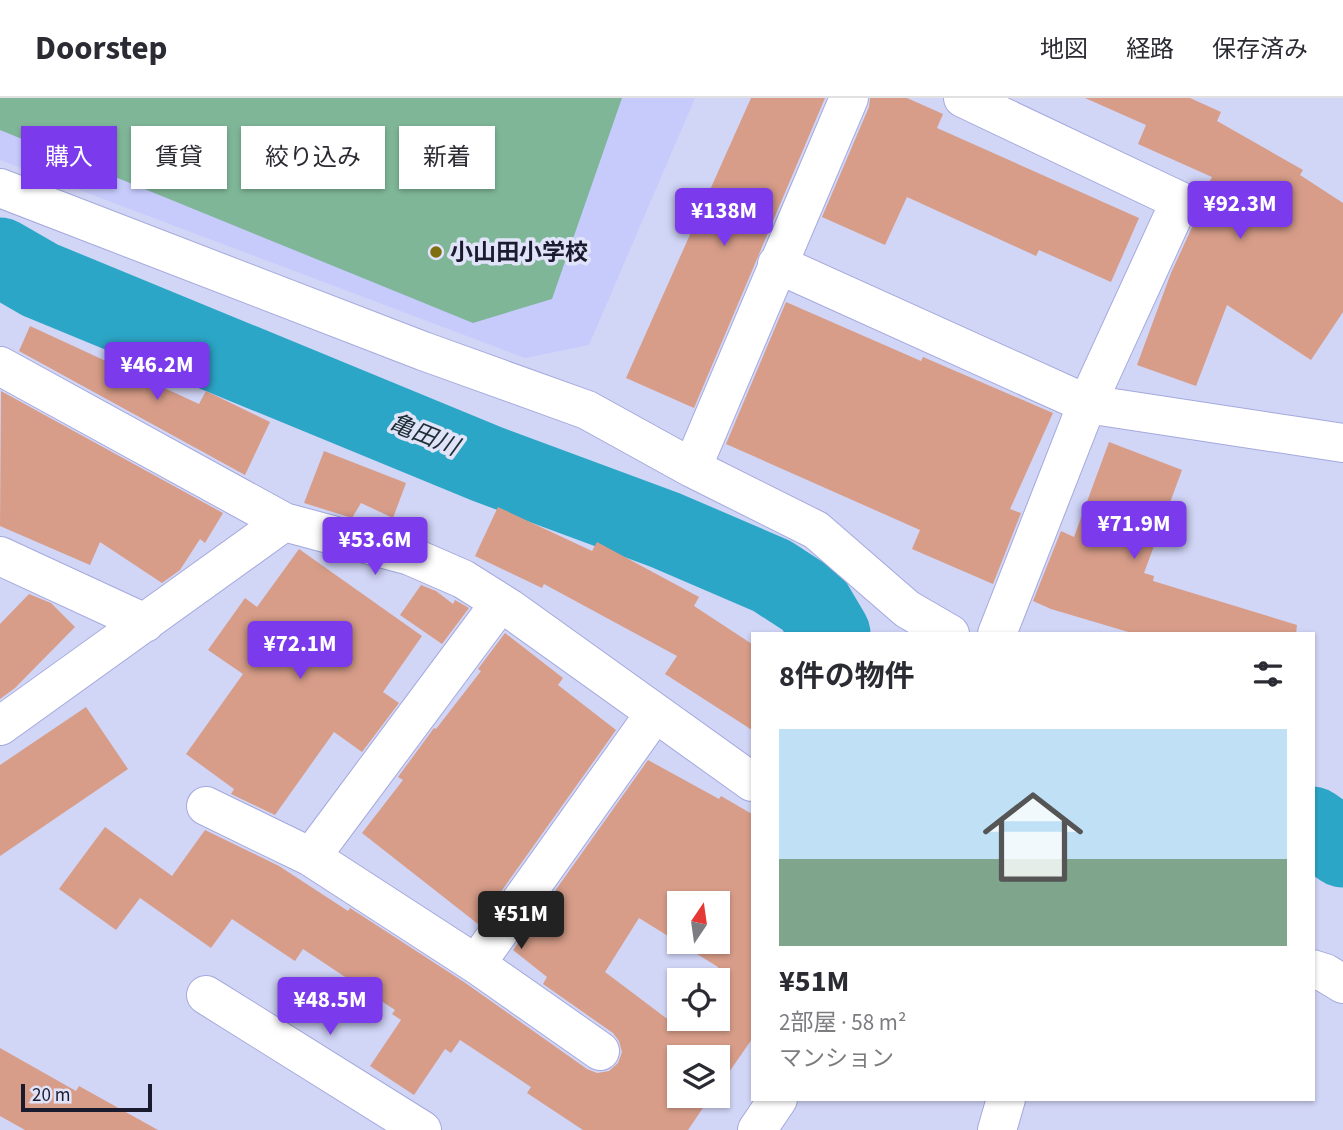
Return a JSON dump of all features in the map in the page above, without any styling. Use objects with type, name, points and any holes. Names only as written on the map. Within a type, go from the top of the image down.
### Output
[{"type":"street","points":[[692,468],[849,98]]},
{"type":"street","points":[[963,98],[1180,201],[1087,404],[998,632]]},
{"type":"street","points":[[0,188],[423,351],[587,410],[692,468],[816,530],[907,610],[946,632]]},
{"type":"street","points":[[777,264],[1087,404],[1343,443]]},
{"type":"street","points":[[0,366],[285,522],[410,556],[463,579],[751,781]]},
{"type":"street","points":[[0,726],[285,522]]},
{"type":"street","points":[[0,556],[145,622]]},
{"type":"street","points":[[311,857],[500,603]]},
{"type":"street","points":[[476,964],[655,713]]},
{"type":"street","points":[[206,806],[311,857],[476,964],[600,1051]]},
{"type":"street","points":[[1315,970],[1343,984]]},
{"type":"street","points":[[206,995],[422,1130]]},
{"type":"street","points":[[757,1130],[777,1101]]},
{"type":"street","points":[[997,1130],[1005,1101]]},
{"type":"shaded area","name":"小山田小学校","points":[[0,98],[695,98],[589,345],[525,358],[77,189],[117,189],[117,126],[21,126],[21,168],[0,160]]},
{"type":"green space","points":[[0,98],[622,98],[552,299],[473,323],[145,189],[227,189],[227,126],[131,126],[131,183],[117,178],[117,126],[21,126],[21,139],[0,130]]},
{"type":"building","points":[[751,98],[825,98],[694,408],[626,378]]},
{"type":"building","points":[[870,98],[907,98],[943,114],[937,128],[1139,218],[1111,282],[1039,250],[1036,256],[907,197],[885,245],[822,217],[869,107]]},
{"type":"building","points":[[1085,98],[1190,98],[1221,112],[1217,121],[1303,170],[1300,175],[1343,203],[1343,312],[1311,360],[1227,305],[1196,386],[1137,365],[1171,273],[1200,210],[1201,197],[1212,177],[1138,144],[1146,125]]},
{"type":"building","points":[[786,302],[921,361],[923,357],[1053,413],[1010,509],[1021,513],[993,584],[912,549],[920,530],[726,444]]},
{"type":"building","points":[[30,326],[199,404],[206,391],[270,422],[245,475],[19,351]]},
{"type":"building","points":[[1,391],[223,513],[205,543],[200,539],[180,570],[162,583],[100,542],[90,565],[0,526]]},
{"type":"building","points":[[1109,442],[1182,470],[1144,573],[1154,576],[1153,581],[1297,625],[1296,632],[1128,632],[1033,601],[1061,531],[1074,537]]},
{"type":"building","points":[[324,451],[406,483],[393,518],[361,503],[352,518],[304,503]]},
{"type":"building","points":[[498,507],[592,551],[597,542],[699,597],[694,606],[751,643],[751,729],[665,674],[677,656],[544,584],[542,588],[475,556]]},
{"type":"building","points":[[299,549],[422,636],[383,692],[399,703],[362,752],[334,732],[275,815],[231,794],[234,789],[186,754],[243,674],[208,650],[245,598],[257,607]]},
{"type":"building","points":[[421,585],[436,591],[453,604],[455,600],[469,608],[442,644],[400,615]]},
{"type":"building","points":[[29,594],[51,603],[75,627],[15,688],[0,699],[0,624]]},
{"type":"building","points":[[505,633],[563,678],[558,685],[616,730],[478,924],[362,833],[403,780],[398,777],[481,671],[478,669]]},
{"type":"building","points":[[86,707],[128,769],[0,856],[0,765]]},
{"type":"building","points":[[648,760],[751,813],[751,1040],[730,1071],[730,1045],[667,1045],[667,1108],[703,1108],[688,1130],[583,1130],[527,1093],[531,1087],[460,1040],[451,1053],[445,1049],[414,1095],[370,1066],[401,1020],[392,1014],[395,1010],[303,949],[295,961],[232,919],[211,948],[140,898],[116,930],[59,889],[105,827],[172,876],[205,830],[279,866],[348,911],[350,908],[464,982],[587,1069],[597,1073],[609,1071],[618,1063],[622,1052],[613,1033],[543,984],[547,977],[513,950]],"holes":[[[667,891],[730,891],[730,954],[697,954],[718,968],[730,968],[730,1031],[667,1031],[667,1018],[605,972],[639,918],[667,935]]]},
{"type":"building","points":[[0,1048],[76,1091],[79,1086],[158,1130],[25,1130],[0,1116]]},
{"type":"waterway","name":"亀田川","points":[[0,257],[40,280],[487,464],[665,530],[772,576],[812,602],[830,632]]},
{"type":"waterway","name":"亀田川","points":[[1315,828],[1343,848]]},
{"type":"place","name":"小山田小学校","points":[[436,252]]}]
